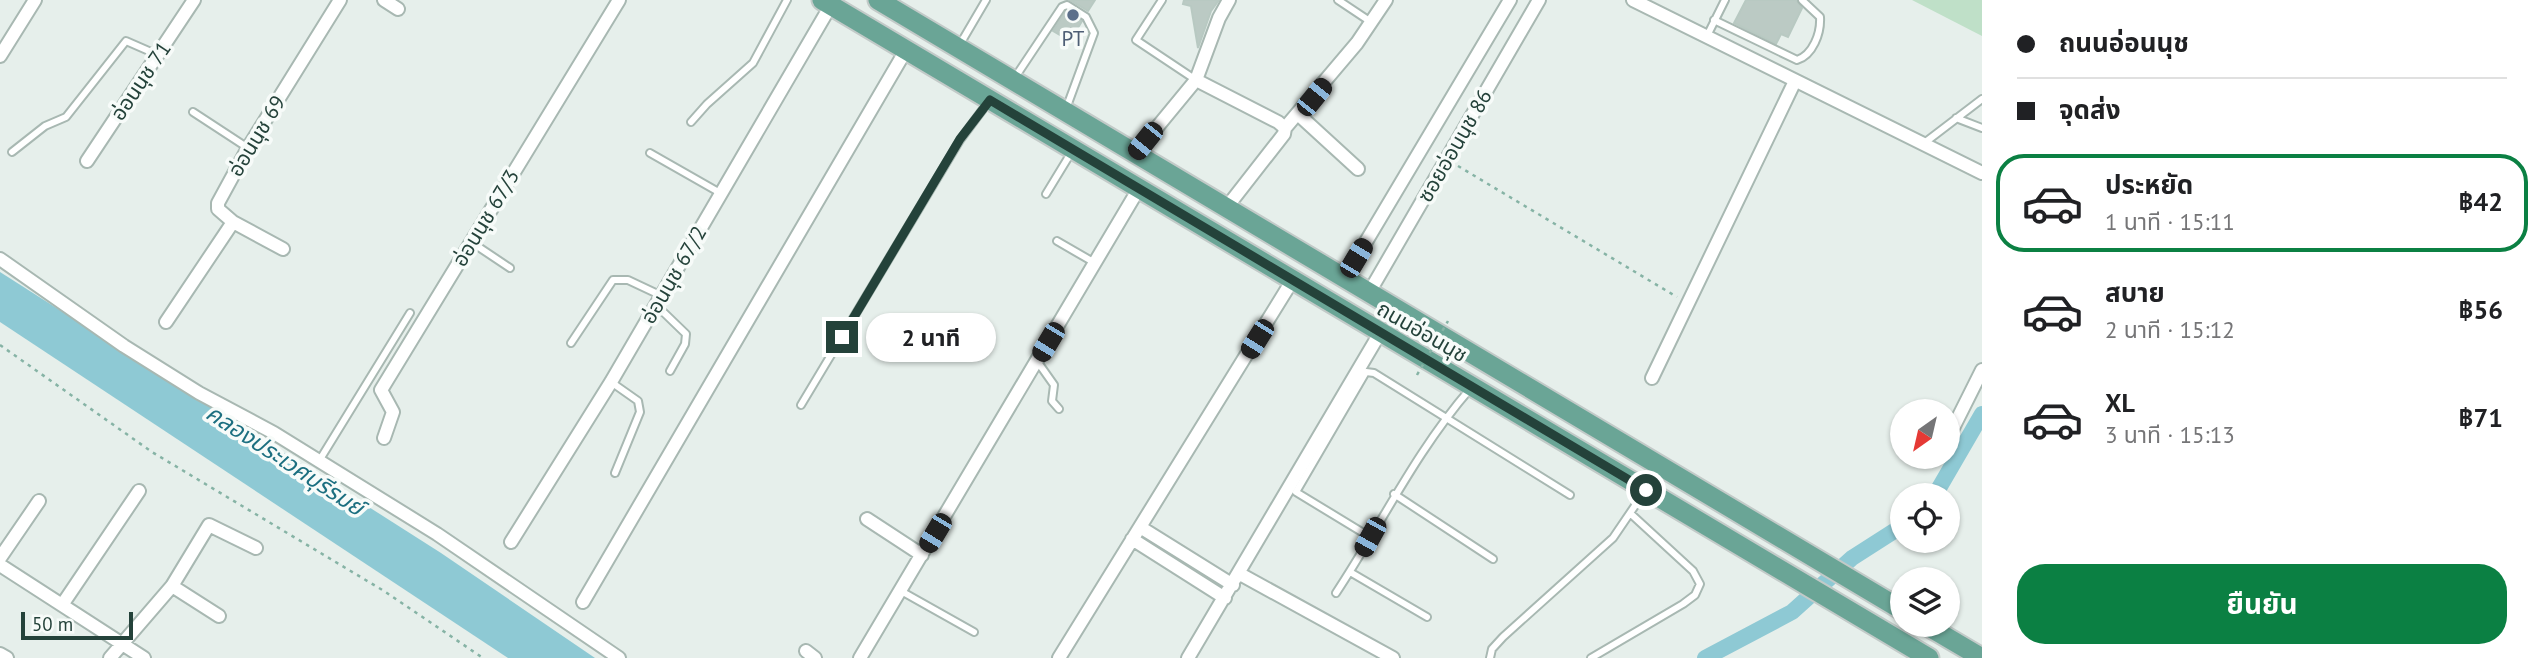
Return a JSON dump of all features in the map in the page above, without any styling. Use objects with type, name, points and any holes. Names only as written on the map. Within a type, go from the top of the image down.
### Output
[{"type":"main road","name":"ถนนอ่อนนุช","points":[[878,0],[1890,603]]},
{"type":"main road","name":"ถนนอ่อนนุช","points":[[827,3],[1354,319],[1929,658]]},
{"type":"main road","points":[[1331,304],[1345,277]]},
{"type":"main road","points":[[1354,319],[1370,291]]},
{"type":"main road","points":[[1946,637],[1982,658]]},
{"type":"street","points":[[0,56],[35,0]]},
{"type":"street","name":"อ่อนนุช 71","points":[[87,161],[194,0]]},
{"type":"street","name":"อ่อนนุช 69","points":[[233,222],[218,209],[218,203],[248,148],[340,0]]},
{"type":"street","points":[[384,0],[397,9]]},
{"type":"street","name":"อ่อนนุช 67/3","points":[[384,438],[393,412],[381,390],[619,0]]},
{"type":"street","points":[[1135,154],[1196,80],[1219,18],[1229,0]]},
{"type":"street","points":[[1227,207],[1284,134],[1285,128],[1299,115],[1386,0]]},
{"type":"street","name":"ซอยอ่อนนุช 86","points":[[1345,277],[1510,0]]},
{"type":"street","name":"ซอยอ่อนนุช 86","points":[[1370,291],[1539,0]]},
{"type":"street","points":[[1633,0],[1982,173]]},
{"type":"street","name":"อ่อนนุช 67/2","points":[[511,542],[611,382],[722,194],[827,3]]},
{"type":"street","points":[[583,602],[906,50]]},
{"type":"street","points":[[1196,80],[1279,122],[1285,128]]},
{"type":"street","points":[[1652,378],[1795,81]]},
{"type":"street","points":[[1299,115],[1358,169]]},
{"type":"street","points":[[860,658],[1138,190]]},
{"type":"street","points":[[166,322],[233,222],[283,248]]},
{"type":"street","points":[[0,259],[124,346],[438,534],[619,658]]},
{"type":"street","points":[[1059,658],[1292,281]]},
{"type":"street","points":[[1188,658],[1237,580],[1380,333]]},
{"type":"street","points":[[1960,414],[1982,370]]},
{"type":"street","points":[[62,605],[139,491]]},
{"type":"street","points":[[0,558],[39,501]]},
{"type":"street","points":[[867,519],[922,555]]},
{"type":"street","points":[[110,658],[172,586],[209,525],[256,548]]},
{"type":"street","points":[[1140,527],[1237,580],[1393,658]]},
{"type":"street","points":[[1132,539],[1225,598]]},
{"type":"street","points":[[0,565],[145,658]]},
{"type":"street","points":[[172,586],[219,616]]},
{"type":"street","points":[[0,654],[7,658]]},
{"type":"lane","points":[[691,122],[706,104],[753,63],[787,0]]},
{"type":"lane","points":[[958,47],[986,0]]},
{"type":"lane","points":[[1162,0],[1136,40],[1196,80]]},
{"type":"lane","points":[[1338,0],[1371,22]]},
{"type":"lane","points":[[1706,37],[1725,0]]},
{"type":"lane","points":[[1714,20],[1797,60],[1810,51],[1821,27],[1820,17],[1802,0]]},
{"type":"lane","points":[[1013,80],[1066,3],[1086,17],[1094,33],[1065,112]]},
{"type":"lane","points":[[12,152],[45,126],[66,117],[126,40],[159,56]]},
{"type":"lane","points":[[1923,144],[1982,99]]},
{"type":"lane","points":[[801,405],[960,139],[990,100]]},
{"type":"lane","points":[[193,112],[248,148]]},
{"type":"lane","points":[[1956,118],[1982,128]]},
{"type":"lane","points":[[1046,194],[1072,151]]},
{"type":"lane","points":[[650,153],[722,194]]},
{"type":"lane","points":[[1057,241],[1095,263]]},
{"type":"lane","points":[[471,242],[510,268]]},
{"type":"lane","points":[[571,344],[612,280],[628,281],[659,300],[686,334],[685,344],[670,371]]},
{"type":"lane","points":[[319,461],[410,313]]},
{"type":"lane","points":[[1037,362],[1054,385],[1052,401],[1059,410]]},
{"type":"lane","points":[[1370,537],[1296,492],[1361,376],[1366,372],[1374,373],[1570,495]]},
{"type":"lane","points":[[611,382],[638,401],[640,412],[615,473]]},
{"type":"lane","points":[[1336,593],[1394,494],[1444,418],[1471,387]]},
{"type":"lane","points":[[1490,658],[1492,649],[1503,637],[1613,538],[1646,490]]},
{"type":"lane","points":[[1394,494],[1493,559]]},
{"type":"lane","points":[[1591,658],[1683,604],[1695,595],[1700,584],[1693,571],[1630,514]]},
{"type":"lane","points":[[1350,572],[1427,617]]},
{"type":"lane","points":[[901,591],[974,632]]},
{"type":"path","points":[[1456,165],[1689,304]]},
{"type":"path","points":[[1417,376],[1448,321]]},
{"type":"path","points":[[0,345],[152,452],[384,591],[483,658]]},
{"type":"green space","points":[[1912,0],[1982,0],[1982,36]]},
{"type":"water","name":"คลองประเวศบุรีรมย์","points":[[0,272],[441,553],[595,658],[508,658],[0,322]]},
{"type":"building","points":[[1070,0],[1095,0],[1088,11]]},
{"type":"building","points":[[1184,0],[1219,0],[1211,11],[1198,48],[1191,6],[1183,4]]},
{"type":"building","points":[[1746,0],[1796,0],[1802,8],[1788,37],[1781,34],[1776,44],[1734,23]]},
{"type":"building","points":[[1066,11],[1082,21],[1070,41],[1053,31]]},
{"type":"waterway","points":[[1942,483],[1982,414]]},
{"type":"waterway","points":[[1705,658],[1792,612],[1852,558],[1890,534]]},
{"type":"place","name":"PT","points":[[1073,15]]},
{"type":"route","points":[[842,337],[960,139],[972,127],[990,100],[1354,319],[1646,490]]}]
